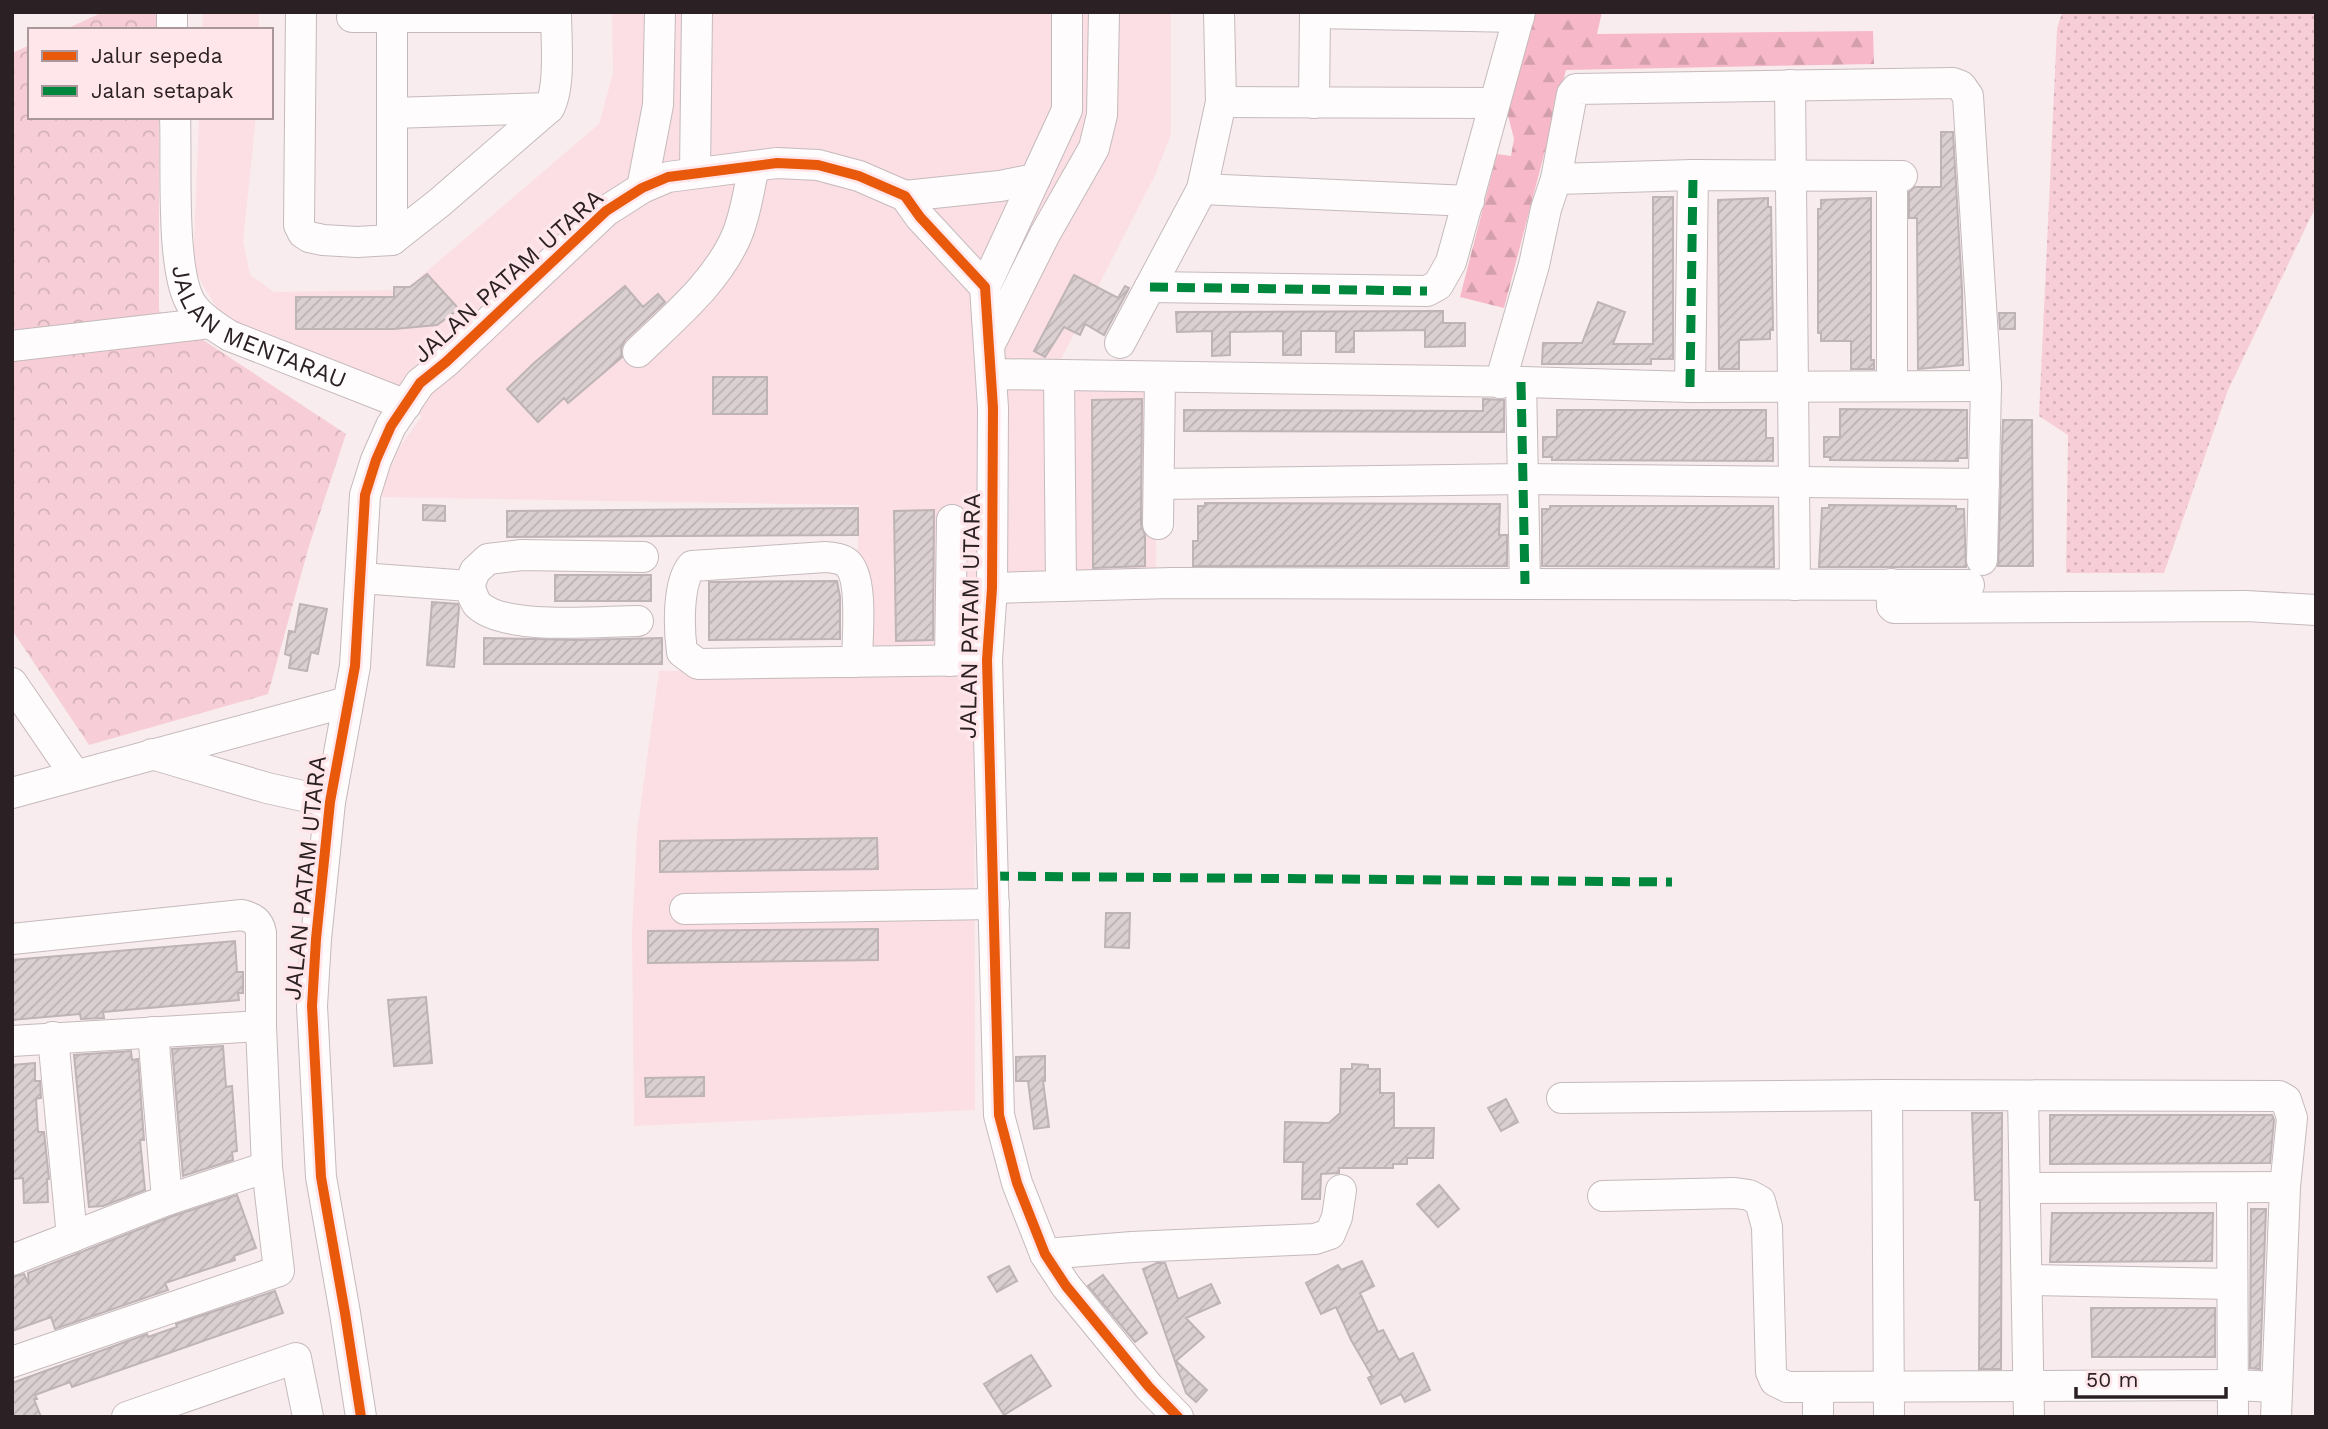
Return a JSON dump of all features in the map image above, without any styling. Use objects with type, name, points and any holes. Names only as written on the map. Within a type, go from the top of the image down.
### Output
[{"type":"street","points":[[301,12],[299,225],[309,237],[323,240],[392,240],[549,108],[555,86],[556,15],[352,17]]},
{"type":"street","points":[[642,188],[658,105],[660,12]]},
{"type":"street","points":[[695,172],[697,12]]},
{"type":"street","points":[[1035,179],[1000,186],[905,195],[920,217],[985,287],[1067,110],[1067,12]]},
{"type":"street","points":[[1104,12],[1102,115],[1094,148],[1045,234],[990,361],[1059,376],[1690,387],[1986,386]]},
{"type":"street","points":[[1119,343],[1202,189],[1221,102],[1219,12]]},
{"type":"street","points":[[1150,287],[1427,291],[1438,285],[1451,262],[1519,15],[1315,13],[1314,103]]},
{"type":"street","points":[[392,240],[393,17]]},
{"type":"street","points":[[992,588],[1172,583],[1795,585],[1891,584],[1975,572],[1984,484],[1986,386],[1968,96],[1961,86],[1953,83],[1576,89],[1572,94],[1556,179],[1510,382],[1523,479],[1525,584]]},
{"type":"street","points":[[1790,85],[1795,585]]},
{"type":"street","points":[[1221,102],[1493,103]]},
{"type":"street","points":[[392,113],[549,108]]},
{"type":"street","name":"JALAN MENTARAU","points":[[175,119],[181,275],[192,305],[210,323],[230,336],[406,405]]},
{"type":"street","name":"JALAN PATAM UTARA","points":[[361,1417],[321,1177],[312,1006],[330,802],[355,666],[365,495],[391,426],[421,383],[606,211],[642,188],[668,177],[695,172],[777,163],[818,165],[859,176],[905,195]]},
{"type":"street","points":[[638,352],[697,295],[729,253],[738,233],[754,166]]},
{"type":"street","points":[[1690,387],[1693,175]]},
{"type":"street","points":[[1556,179],[1693,175],[1897,177],[1892,386]]},
{"type":"street","points":[[1202,189],[1469,201]]},
{"type":"street","name":"JALAN PATAM UTARA","points":[[985,287],[990,361],[992,588],[987,660],[999,1115],[1017,1183],[1045,1254],[1066,1286],[1149,1387],[1178,1417]]},
{"type":"street","points":[[12,346],[210,323]]},
{"type":"street","points":[[1059,376],[1062,586]]},
{"type":"street","points":[[1158,524],[1160,377]]},
{"type":"street","points":[[1159,484],[1523,479],[1984,484]]},
{"type":"street","points":[[950,661],[952,520]]},
{"type":"street","points":[[638,621],[538,622],[498,617],[477,604],[469,586],[475,571],[488,559],[522,555],[643,557]]},
{"type":"street","points":[[857,662],[857,592],[854,575],[844,559],[825,557],[692,566],[687,571],[681,594],[682,652],[698,664],[950,661],[987,660]]},
{"type":"street","points":[[361,578],[469,586]]},
{"type":"street","points":[[1891,584],[1894,608],[2246,606],[2316,610]]},
{"type":"street","points":[[12,683],[75,775]]},
{"type":"street","points":[[12,793],[151,753],[347,702]]},
{"type":"street","points":[[151,753],[267,788],[330,802]]},
{"type":"street","points":[[685,909],[994,904]]},
{"type":"street","points":[[12,939],[242,915],[250,917],[260,926],[267,1167],[279,1271],[12,1362]]},
{"type":"street","points":[[12,1041],[261,1026]]},
{"type":"street","points":[[153,1032],[167,1200]]},
{"type":"street","points":[[53,1037],[72,1237]]},
{"type":"street","points":[[1887,1095],[1889,1417]]},
{"type":"street","points":[[2023,1096],[2029,1417]]},
{"type":"street","points":[[1562,1098],[2279,1096],[2289,1105],[2292,1118],[2285,1187],[2276,1417]]},
{"type":"street","points":[[12,1261],[167,1200],[267,1167]]},
{"type":"street","points":[[2025,1188],[2285,1187]]},
{"type":"street","points":[[2232,1189],[2233,1417]]},
{"type":"street","points":[[1045,1254],[1132,1247],[1315,1239],[1330,1234],[1337,1217],[1341,1190]]},
{"type":"street","points":[[1603,1196],[1735,1193],[1749,1195],[1760,1201],[1767,1227],[1771,1372],[1775,1381],[1818,1403],[1888,1386],[2276,1387]]},
{"type":"street","points":[[2027,1280],[2232,1284]]},
{"type":"street","points":[[127,1417],[296,1359],[308,1417]]},
{"type":"shaded area","points":[[203,12],[259,12],[259,28],[202,28]]},
{"type":"shaded area","points":[[612,12],[1171,12],[1171,134],[1156,173],[1053,375],[1156,374],[1156,583],[974,584],[975,1110],[634,1126],[632,932],[637,832],[659,671],[855,669],[859,505],[378,497],[399,448],[422,416],[223,319],[193,268],[199,119],[256,119],[243,241],[250,275],[274,292],[405,290],[599,124],[613,73]]},
{"type":"green space","points":[[103,12],[159,12],[159,28],[68,28]]},
{"type":"green space","points":[[1531,12],[1602,12],[1597,34],[1873,31],[1874,64],[1566,70],[1504,308],[1460,297],[1497,154],[1511,156],[1514,139],[1504,100]]},
{"type":"green space","points":[[2062,12],[2316,12],[2316,206],[2228,390],[2164,573],[2066,573],[2068,435],[2039,416],[2057,29]]},
{"type":"green space","points":[[28,46],[28,119],[159,119],[159,311],[346,434],[309,546],[268,694],[89,745],[12,630],[12,53]]},
{"type":"building","points":[[1941,132],[1953,132],[1962,289],[1963,365],[1918,369],[1917,218],[1909,218],[1909,192],[1915,187],[1941,187]]},
{"type":"building","points":[[1653,197],[1673,197],[1673,359],[1651,359],[1651,364],[1542,364],[1543,343],[1582,343],[1598,302],[1625,312],[1613,344],[1653,344]]},
{"type":"building","points":[[1768,198],[1768,207],[1771,207],[1773,330],[1770,330],[1770,339],[1739,340],[1739,369],[1719,369],[1718,200]]},
{"type":"building","points":[[1871,198],[1871,360],[1874,360],[1874,369],[1851,369],[1851,341],[1821,341],[1821,333],[1818,333],[1818,209],[1821,209],[1821,200]]},
{"type":"building","points":[[427,274],[459,309],[437,325],[394,329],[296,329],[296,297],[394,297],[394,287],[410,287]]},
{"type":"building","points":[[1074,275],[1118,298],[1125,286],[1129,288],[1104,335],[1085,324],[1080,335],[1064,327],[1045,357],[1034,351]]},
{"type":"building","points":[[625,286],[643,307],[658,294],[665,302],[625,340],[621,348],[622,357],[568,403],[564,398],[538,422],[507,389]]},
{"type":"building","points":[[1443,311],[1443,323],[1465,323],[1465,346],[1425,347],[1425,330],[1354,331],[1354,352],[1336,352],[1336,331],[1301,331],[1301,355],[1283,355],[1283,331],[1230,332],[1230,355],[1212,356],[1212,331],[1177,332],[1176,312]]},
{"type":"building","points":[[1999,313],[2015,313],[2015,329],[2000,329]]},
{"type":"building","points":[[713,377],[767,377],[767,414],[713,414]]},
{"type":"building","points":[[1142,399],[1141,524],[1145,535],[1145,566],[1093,568],[1092,400]]},
{"type":"building","points":[[1483,399],[1504,400],[1504,432],[1184,431],[1184,410],[1483,411]]},
{"type":"building","points":[[1840,409],[1967,410],[1967,458],[1958,458],[1958,461],[1830,460],[1830,457],[1824,457],[1824,437],[1840,437]]},
{"type":"building","points":[[1557,410],[1766,410],[1766,438],[1773,438],[1773,461],[1552,460],[1552,457],[1543,457],[1543,437],[1557,437]]},
{"type":"building","points":[[2003,420],[2032,420],[2033,566],[1998,566]]},
{"type":"building","points":[[1205,503],[1500,504],[1499,535],[1507,535],[1507,566],[1193,566],[1193,541],[1198,541],[1198,506],[1205,506]]},
{"type":"building","points":[[423,505],[445,506],[445,521],[423,520]]},
{"type":"building","points":[[1829,505],[1956,506],[1956,509],[1964,509],[1966,567],[1819,567],[1822,508],[1829,508]]},
{"type":"building","points":[[1550,506],[1773,506],[1774,567],[1542,566],[1542,509],[1550,509]]},
{"type":"building","points":[[858,508],[858,535],[507,537],[507,511]]},
{"type":"building","points":[[934,510],[933,640],[896,641],[894,511]]},
{"type":"building","points":[[555,575],[651,575],[651,601],[555,601]]},
{"type":"building","points":[[837,581],[840,597],[840,639],[709,640],[709,582]]},
{"type":"building","points":[[432,602],[458,604],[454,667],[427,665]]},
{"type":"building","points":[[300,604],[327,609],[318,654],[311,652],[307,671],[289,668],[291,656],[285,654],[289,631],[295,632]]},
{"type":"building","points":[[484,638],[662,638],[662,664],[484,664]]},
{"type":"building","points":[[877,838],[878,869],[660,872],[660,841]]},
{"type":"building","points":[[1106,913],[1130,913],[1129,948],[1105,947]]},
{"type":"building","points":[[878,929],[878,960],[648,963],[648,931]]},
{"type":"building","points":[[235,941],[237,972],[243,972],[243,993],[238,993],[239,1000],[103,1012],[104,1018],[81,1019],[80,1014],[12,1020],[12,960]]},
{"type":"building","points":[[426,997],[432,1063],[394,1066],[388,1000]]},
{"type":"building","points":[[223,1046],[226,1087],[232,1086],[237,1151],[232,1152],[233,1160],[183,1176],[172,1049]]},
{"type":"building","points":[[131,1051],[132,1060],[138,1059],[144,1140],[140,1140],[145,1190],[103,1206],[89,1207],[74,1055]]},
{"type":"building","points":[[1045,1056],[1043,1081],[1049,1127],[1034,1129],[1028,1081],[1016,1081],[1016,1057]]},
{"type":"building","points":[[35,1063],[35,1081],[40,1081],[41,1098],[36,1099],[38,1132],[44,1132],[49,1179],[48,1202],[24,1203],[23,1178],[12,1179],[12,1065]]},
{"type":"building","points":[[1352,1064],[1368,1065],[1368,1069],[1380,1069],[1380,1093],[1394,1093],[1394,1128],[1434,1128],[1433,1158],[1407,1158],[1407,1164],[1393,1164],[1393,1168],[1339,1168],[1339,1173],[1321,1174],[1320,1199],[1302,1199],[1303,1162],[1284,1162],[1285,1122],[1329,1123],[1340,1113],[1341,1069],[1352,1069]]},
{"type":"building","points":[[704,1077],[704,1096],[646,1097],[645,1078]]},
{"type":"building","points":[[1506,1099],[1518,1122],[1501,1131],[1488,1108]]},
{"type":"building","points":[[1972,1113],[2002,1113],[2001,1369],[1979,1369],[1980,1200],[1975,1200]]},
{"type":"building","points":[[2050,1115],[2272,1115],[2274,1120],[2270,1163],[2050,1164]]},
{"type":"building","points":[[1439,1185],[1459,1209],[1438,1227],[1417,1204]]},
{"type":"building","points":[[237,1195],[256,1248],[234,1256],[235,1260],[165,1283],[168,1290],[55,1329],[51,1317],[12,1331],[12,1277],[24,1274],[29,1285],[28,1273],[173,1216]]},
{"type":"building","points":[[2251,1209],[2266,1209],[2260,1369],[2250,1368]]},
{"type":"building","points":[[2052,1213],[2213,1213],[2212,1261],[2050,1262]]},
{"type":"building","points":[[1362,1261],[1374,1286],[1360,1293],[1378,1332],[1383,1330],[1399,1360],[1413,1353],[1430,1390],[1405,1402],[1401,1394],[1381,1404],[1368,1378],[1372,1376],[1336,1307],[1321,1314],[1306,1283],[1338,1265],[1341,1270]]},
{"type":"building","points":[[1157,1263],[1165,1263],[1178,1299],[1211,1284],[1220,1303],[1186,1318],[1204,1337],[1176,1361],[1207,1390],[1196,1402],[1186,1393],[1143,1269]]},
{"type":"building","points":[[1009,1266],[1017,1281],[997,1292],[988,1277]]},
{"type":"building","points":[[1103,1275],[1147,1333],[1135,1342],[1088,1286]]},
{"type":"building","points":[[275,1291],[283,1313],[72,1387],[70,1382],[35,1395],[41,1417],[12,1417],[12,1383]]},
{"type":"building","points":[[2091,1308],[2215,1308],[2215,1357],[2092,1357]]},
{"type":"building","points":[[1031,1355],[1051,1386],[1004,1415],[984,1384]]},
{"type":"marked path","points":[[1690,387],[1693,175]]},
{"type":"marked path","points":[[1150,287],[1427,291]]},
{"type":"marked path","points":[[1521,382],[1525,584]]},
{"type":"marked path","points":[[991,876],[1672,882]]},
{"type":"cycle path","points":[[361,1417],[321,1177],[312,1006],[330,802],[355,666],[365,495],[376,460],[391,426],[420,383],[446,362],[606,211],[642,188],[668,177],[777,163],[818,165],[859,176],[905,196],[920,217],[985,287],[993,408],[992,588],[987,660],[999,1115],[1017,1183],[1045,1254],[1066,1286],[1149,1387],[1178,1417]]}]
